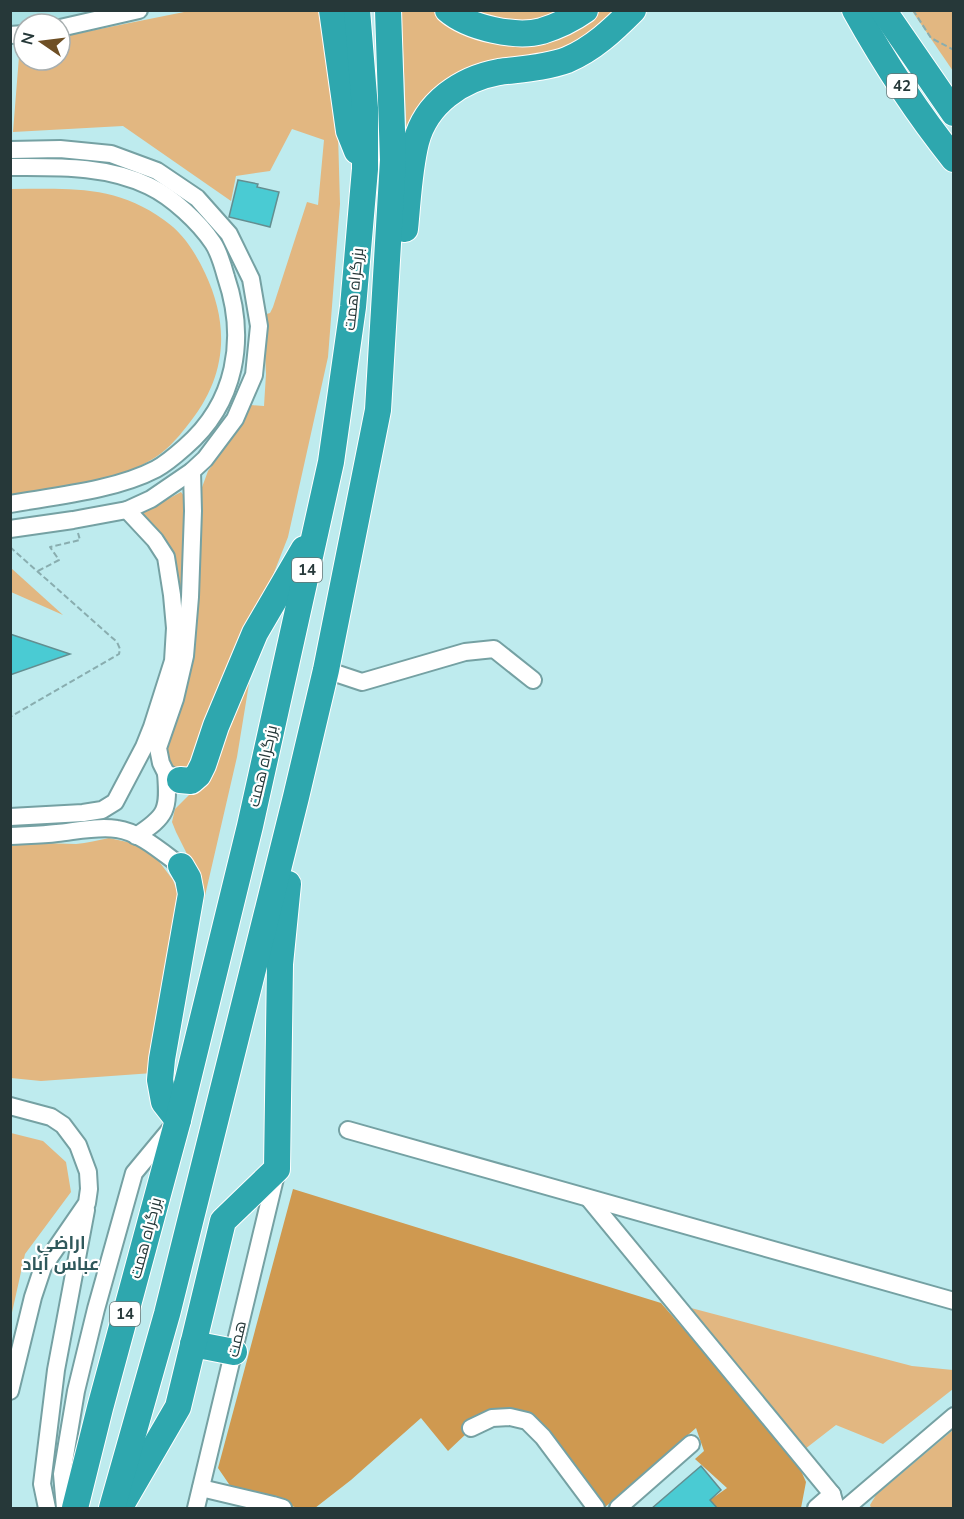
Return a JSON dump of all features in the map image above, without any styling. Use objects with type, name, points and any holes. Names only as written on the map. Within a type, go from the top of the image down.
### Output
[{"type":"highway","points":[[332,10],[349,131],[364,169]]},
{"type":"highway","name":"بزرگراه همت","points":[[75,1509],[178,1120],[250,826],[331,462],[353,307],[364,169],[365,108],[357,10]]},
{"type":"highway","name":"بزرگراه همت","points":[[112,1509],[167,1314],[296,797],[326,670],[378,410],[393,160],[388,10]]},
{"type":"highway","points":[[448,10],[475,25],[496,31],[540,32],[567,22],[585,10]]},
{"type":"highway","points":[[378,410],[402,253],[414,152],[426,118],[439,100],[457,87],[481,77],[500,72],[537,68],[569,59],[604,38],[633,10]]},
{"type":"highway","points":[[840,10],[872,40]]},
{"type":"highway","name":"42","points":[[855,10],[917,109],[954,159]]},
{"type":"highway","name":"42","points":[[883,10],[954,113]]},
{"type":"highway","points":[[173,777],[191,781],[198,775],[255,633],[316,528]]},
{"type":"highway","points":[[120,1509],[178,1407],[224,1221],[277,1169],[280,964],[296,797]]},
{"type":"highway","points":[[178,1120],[164,1102],[160,1080],[191,894],[188,878],[181,866]]},
{"type":"highway","points":[[193,1344],[234,1352]]},
{"type":"street","points":[[72,25],[139,10]]},
{"type":"street","points":[[10,150],[60,149],[111,154],[157,171],[197,198],[229,234],[251,279],[259,326],[254,375],[235,420],[205,459],[192,471],[151,499],[128,510],[10,529]]},
{"type":"street","points":[[10,167],[59,167],[107,171],[149,187],[185,211],[214,244],[231,292],[237,339],[234,364],[220,402],[210,421],[176,456],[157,469],[107,487],[10,504]]},
{"type":"street","points":[[10,817],[102,810],[115,802],[151,747],[175,699],[185,656],[190,597],[192,471]]},
{"type":"street","points":[[10,836],[98,829],[118,829],[131,833],[154,824],[162,817],[166,806],[173,777],[151,747],[152,728],[173,661],[175,628],[171,586],[166,557],[155,540],[128,510]]},
{"type":"street","points":[[326,670],[362,682],[465,652],[494,649],[533,680]]},
{"type":"street","points":[[115,802],[120,824],[181,866]]},
{"type":"street","points":[[10,1106],[51,1117],[63,1125],[78,1145],[88,1172],[89,1190],[56,1370],[42,1484],[47,1509]]},
{"type":"street","points":[[65,1509],[62,1474],[76,1391],[134,1173],[178,1120]]},
{"type":"street","points":[[348,1130],[954,1300]]},
{"type":"street","name":"همت","points":[[201,1508],[201,1488],[277,1169]]},
{"type":"street","points":[[589,1199],[845,1505]]},
{"type":"street","points":[[10,1391],[33,1297],[43,1267],[87,1203]]},
{"type":"street","points":[[816,1509],[845,1505],[954,1416]]},
{"type":"street","points":[[471,1428],[492,1418],[527,1421],[543,1437],[596,1509]]},
{"type":"street","points":[[618,1508],[691,1444]]},
{"type":"street","points":[[201,1488],[282,1509]]},
{"type":"path","points":[[914,10],[931,38],[954,50]]},
{"type":"path","points":[[38,571],[59,560],[50,547],[80,540],[73,520]]},
{"type":"path","points":[[10,547],[117,642],[120,649],[119,654],[10,717]]},
{"type":"shaded area","points":[[11,11],[103,11],[72,18],[72,12],[12,12],[11,34]]},
{"type":"shaded area","points":[[189,11],[327,11],[337,99],[340,204],[328,357],[288,537],[251,631],[188,769],[173,766],[163,754],[201,490],[208,471],[242,424],[251,405],[264,406],[266,374],[263,315],[270,313],[273,307],[307,202],[318,205],[324,140],[292,129],[270,171],[236,176],[231,201],[123,126],[13,132],[18,72],[72,72],[72,35]]},
{"type":"shaded area","points":[[400,11],[440,11],[452,20],[577,23],[598,11],[625,11],[567,48],[503,66],[407,140]]},
{"type":"shaded area","points":[[457,11],[575,11],[538,26]]},
{"type":"shaded area","points":[[912,11],[953,11],[953,71]]},
{"type":"shaded area","points":[[11,189],[71,189],[109,194],[146,208],[164,220],[183,237],[201,265],[213,293],[221,333],[217,371],[210,390],[187,426],[161,453],[118,475],[64,488],[11,497]]},
{"type":"shaded area","points":[[181,492],[184,502],[181,589],[178,589],[174,560],[166,542],[142,513]]},
{"type":"shaded area","points":[[11,568],[63,615],[11,592]]},
{"type":"shaded area","points":[[255,647],[237,757],[204,900],[172,822],[175,809],[195,789]]},
{"type":"shaded area","points":[[109,838],[136,844],[154,855],[173,880],[185,913],[153,1073],[41,1081],[11,1078],[11,846],[35,843],[76,844]]},
{"type":"shaded area","points":[[11,1133],[43,1141],[66,1162],[71,1192],[25,1254],[11,1317]]},
{"type":"shaded area","points":[[293,1189],[661,1303],[795,1457],[806,1482],[801,1508],[711,1508],[715,1505],[710,1500],[727,1488],[695,1459],[704,1451],[696,1428],[602,1508],[526,1415],[486,1415],[448,1451],[421,1418],[351,1480],[315,1508],[298,1508],[231,1487],[218,1468]]},
{"type":"shaded area","points":[[691,1308],[912,1366],[953,1370],[953,1389],[883,1444],[836,1425],[805,1449]]},
{"type":"shaded area","points":[[953,1430],[953,1508],[871,1508],[870,1505],[876,1495]]},
{"type":"building","points":[[238,180],[279,192],[270,227],[229,217]]},
{"type":"building","points":[[10,634],[70,654],[10,675]]},
{"type":"building","points":[[701,1466],[721,1490],[710,1500],[718,1509],[651,1509]]},
{"type":"district","name":"اراضی عباس آباد","points":[[61,1253]]}]
